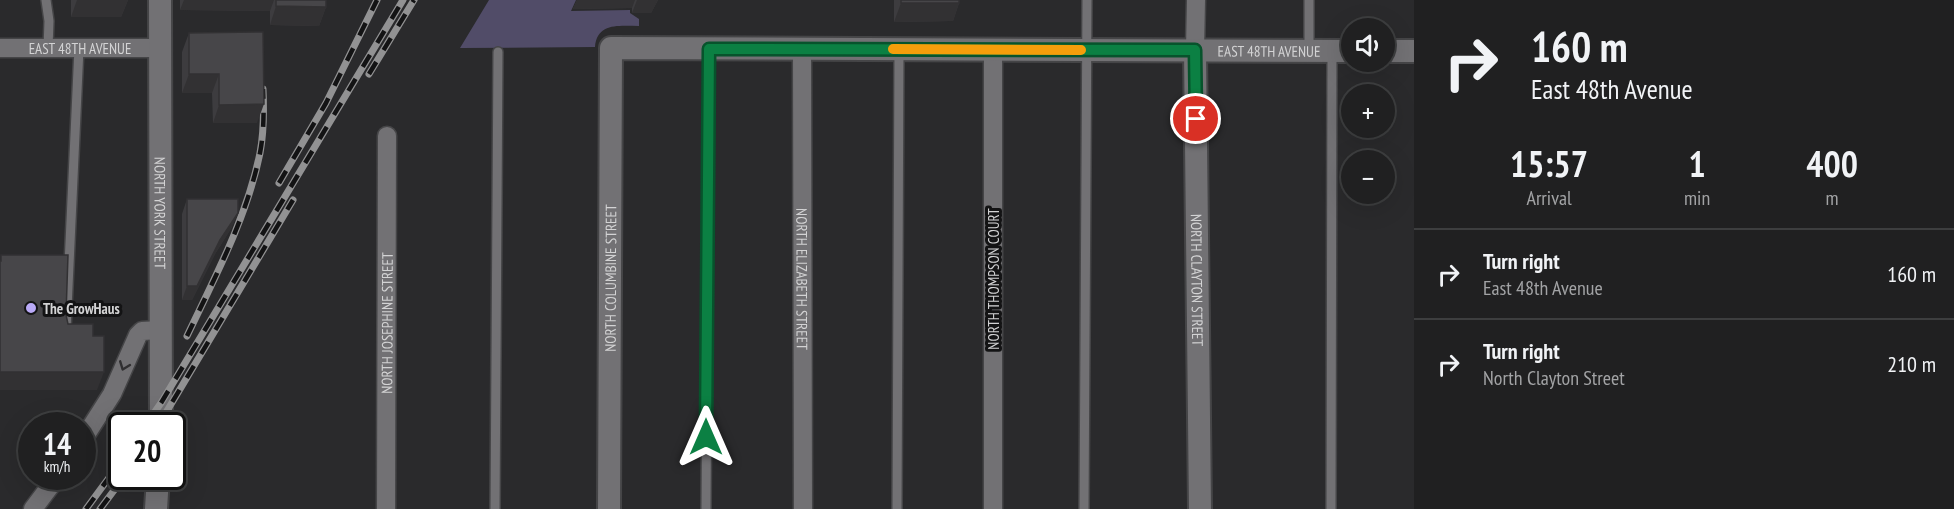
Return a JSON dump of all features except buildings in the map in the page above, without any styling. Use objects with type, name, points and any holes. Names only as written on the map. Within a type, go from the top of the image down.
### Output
[{"type":"street","name":"NORTH YORK STREET","points":[[160,0],[161,412]]},
{"type":"street","points":[[1195,50],[1196,0]]},
{"type":"street","name":"EAST 48TH AVENUE","points":[[0,48],[159,48]]},
{"type":"street","name":"EAST 48TH AVENUE","points":[[611,48],[1331,51]]},
{"type":"street","name":"NORTH COLUMBINE STREET","points":[[609,509],[611,48]]},
{"type":"street","name":"NORTH ELIZABETH STREET","points":[[802,49],[803,509]]},
{"type":"street","name":"NORTH THOMPSON COURT","points":[[993,50],[993,509]]},
{"type":"street","name":"NORTH CLAYTON STREET","points":[[1195,50],[1200,509]]},
{"type":"street","points":[[1395,51],[1414,51]]},
{"type":"street","name":"NORTH JOSEPHINE STREET","points":[[386,509],[387,136]]},
{"type":"street","points":[[96,419],[112,394],[138,335],[142,331],[160,330]]},
{"type":"street","points":[[33,509],[47,490]]},
{"type":"street","points":[[156,509],[157,490]]},
{"type":"lane","points":[[46,0],[49,21],[48,48]]},
{"type":"lane","points":[[1084,509],[1087,0]]},
{"type":"lane","points":[[1310,0],[1331,51],[1331,509]]},
{"type":"lane","points":[[66,334],[79,48]]},
{"type":"lane","points":[[706,509],[709,49]]},
{"type":"lane","points":[[897,509],[899,49]]},
{"type":"lane","points":[[495,509],[498,51]]},
{"type":"shaded area","points":[[489,0],[576,0],[571,11],[630,10],[630,13],[639,19],[639,26],[617,26],[605,29],[600,33],[595,47],[460,48]]},
{"type":"railway","points":[[279,183],[326,103],[377,0]]},
{"type":"railway","points":[[155,412],[403,0]]},
{"type":"railway","points":[[369,74],[414,0]]},
{"type":"railway","points":[[187,336],[219,269],[247,200],[260,153],[264,113],[263,89]]},
{"type":"railway","points":[[166,412],[293,200]]},
{"type":"railway","points":[[86,509],[108,479]]},
{"type":"railway","points":[[100,509],[114,490]]},
{"type":"slow traffic","points":[[893,49],[1081,50]]},
{"type":"place","name":"The GrowHaus","points":[[31,308]]},
{"type":"route","points":[[706,437],[709,49],[1195,50],[1196,119]]}]
